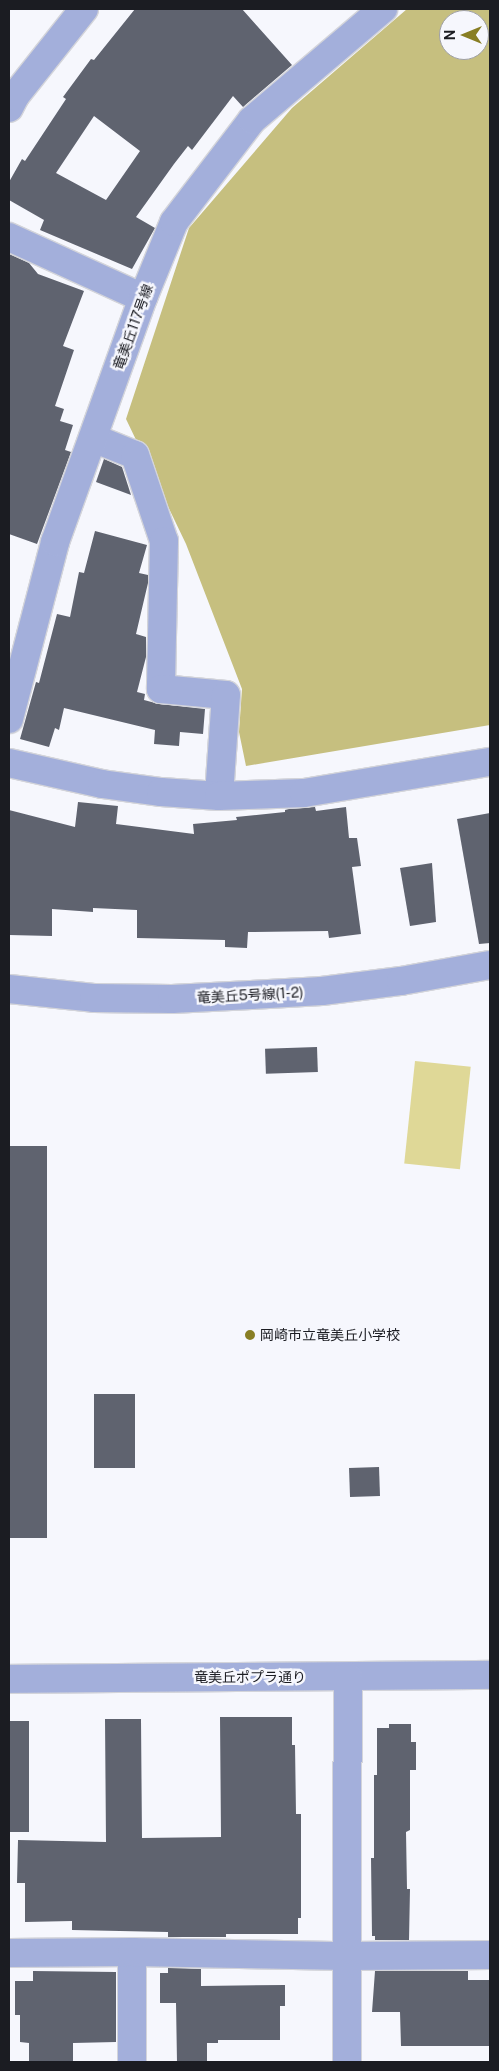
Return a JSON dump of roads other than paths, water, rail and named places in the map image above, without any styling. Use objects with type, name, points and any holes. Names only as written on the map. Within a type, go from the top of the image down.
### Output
[{"type":"street","points":[[9,108],[15,96],[84,9]]},
{"type":"street","name":"竜美丘117号線","points":[[9,719],[55,542],[143,298],[174,222],[252,120],[383,9]]},
{"type":"street","points":[[9,236],[143,298]]},
{"type":"street","points":[[93,438],[135,454],[164,541],[161,689],[226,695],[219,796]]},
{"type":"street","points":[[9,763],[102,784],[161,792],[219,796],[304,793],[490,762]]},
{"type":"street","name":"竜美丘5号線(1-2)","points":[[9,989],[94,998],[172,999],[322,991],[401,981],[490,965]]},
{"type":"street","name":"竜美丘ポプラ通り","points":[[9,1679],[490,1675]]},
{"type":"street","points":[[347,2062],[348,1677]]},
{"type":"street","points":[[132,1952],[132,2062]]},
{"type":"street","points":[[9,1953],[132,1952],[347,1956],[490,1955]]},
{"type":"place","name":"岡崎市立竜美丘小学校","points":[[250,1335]]}]
